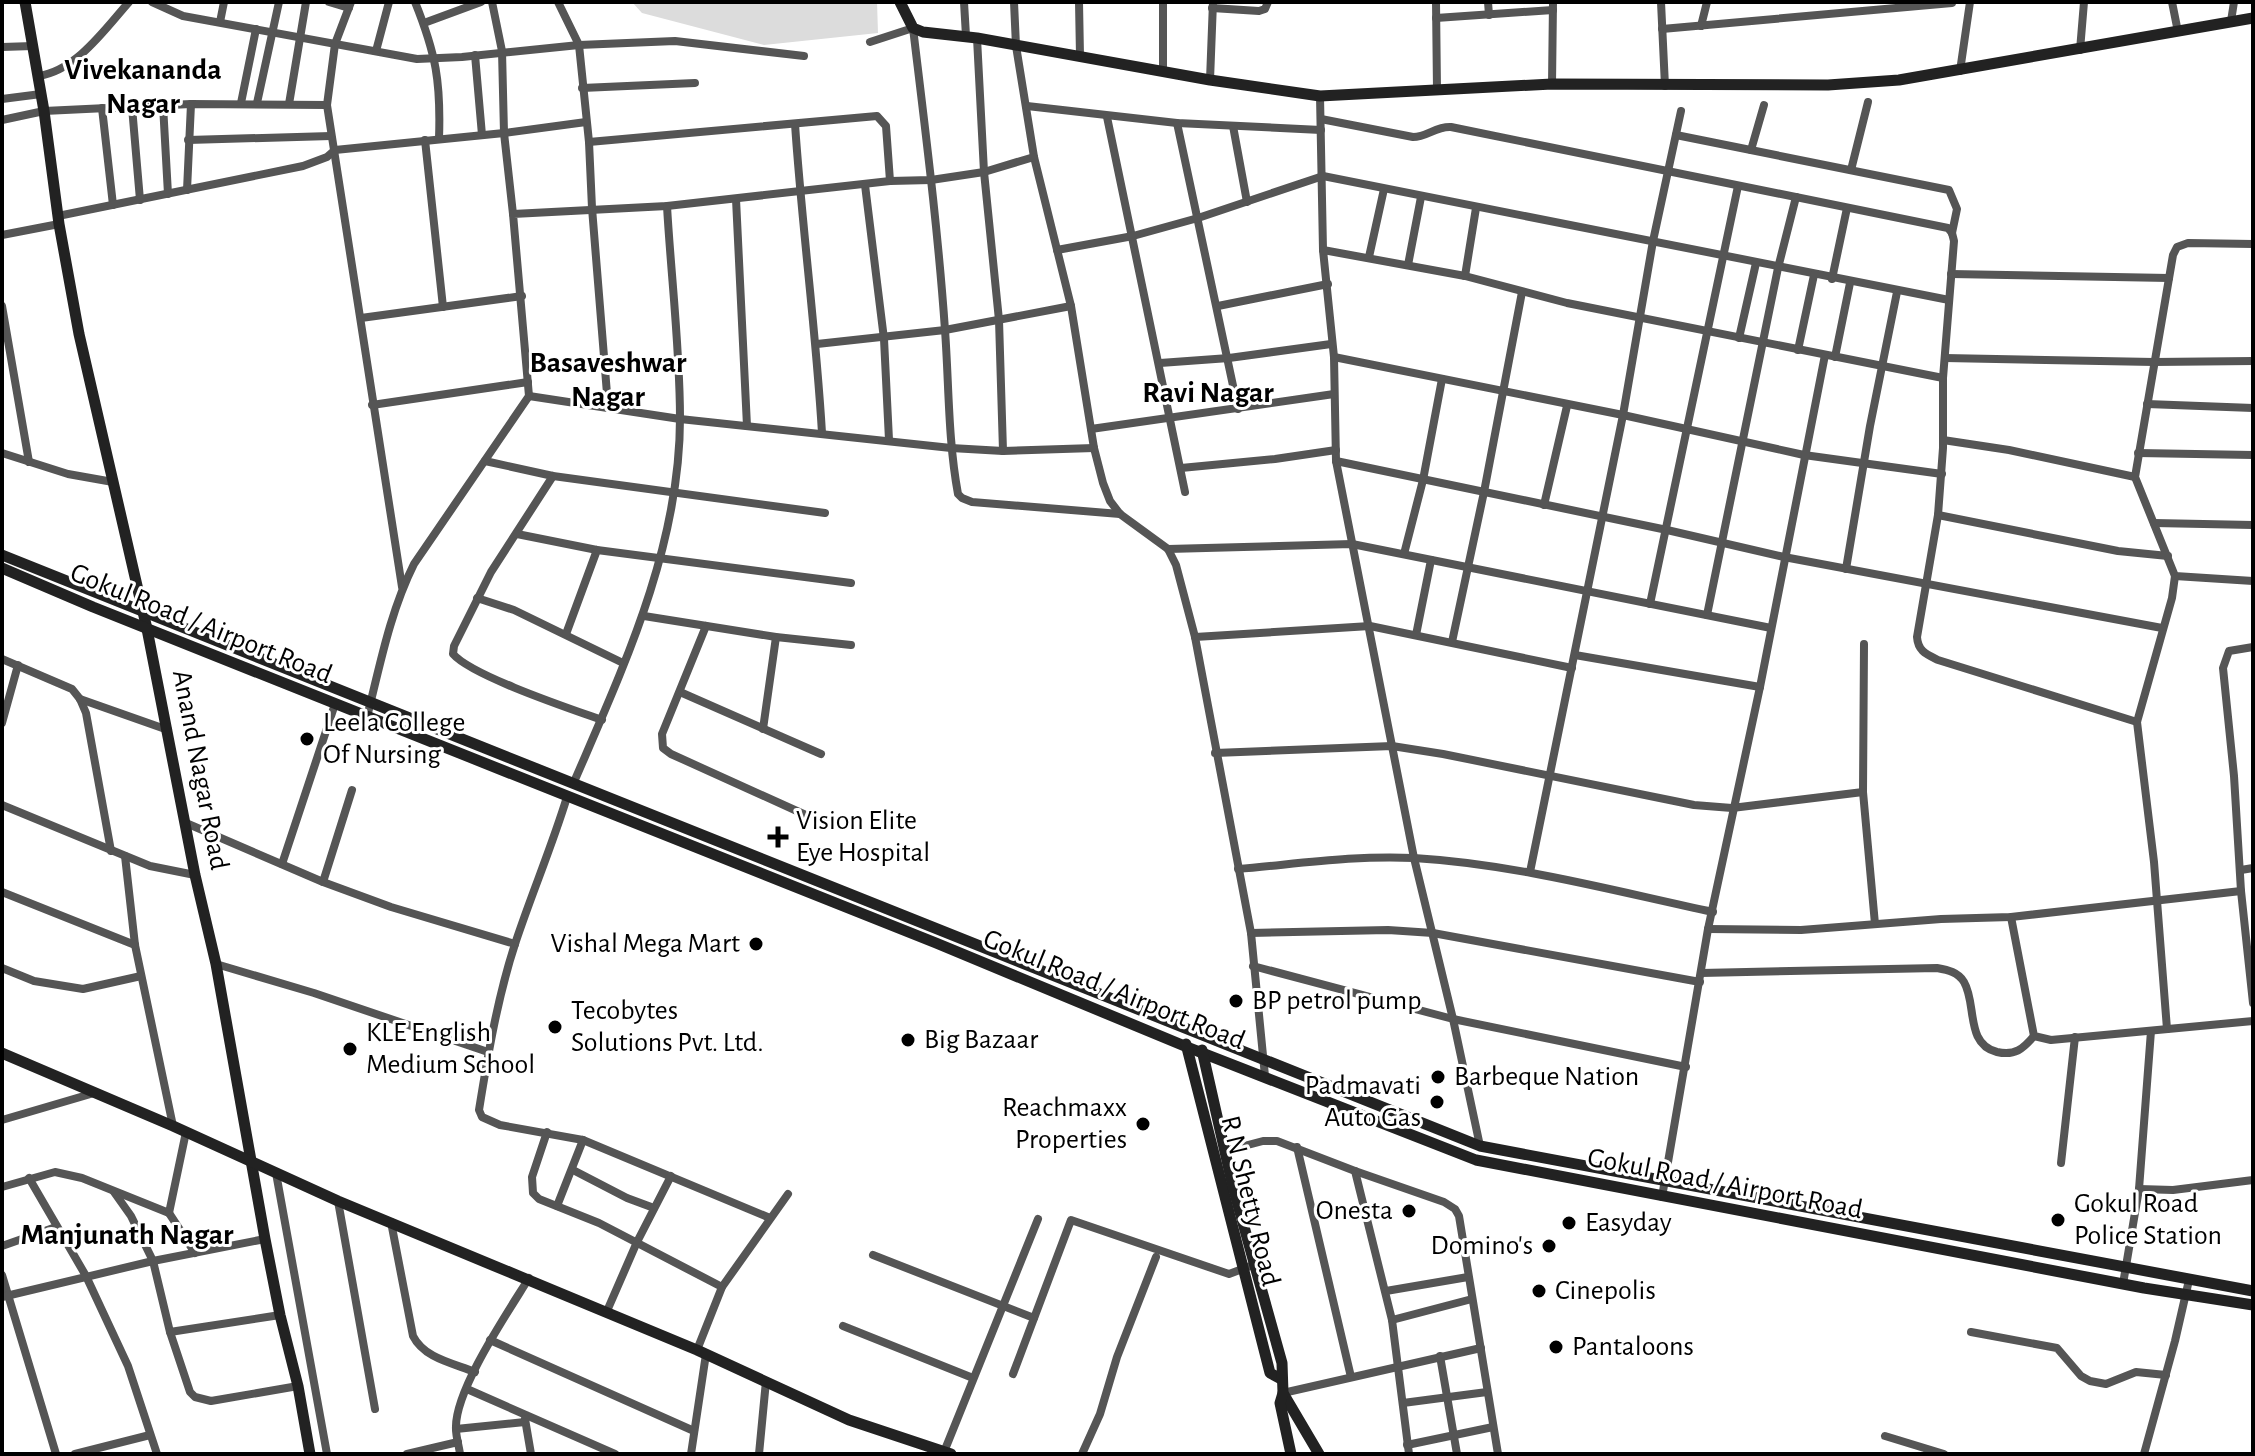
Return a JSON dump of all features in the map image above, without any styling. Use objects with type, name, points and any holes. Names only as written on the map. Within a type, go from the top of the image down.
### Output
[{"type":"main road","name":"Anand Nagar Road","points":[[25,2],[44,111],[58,220],[79,334],[168,730],[195,875],[216,964],[265,1239],[310,1454]]},
{"type":"main road","points":[[900,2],[913,28],[923,32],[971,37],[1210,80],[1320,96],[1552,84],[1828,85],[1899,80],[2253,18]]},
{"type":"main road","name":"Gokul Road / Airport Road","points":[[2,555],[1480,1146],[2253,1291]]},
{"type":"main road","name":"Gokul Road / Airport Road","points":[[2,568],[1187,1047],[1476,1160],[2123,1284],[2253,1305]]},
{"type":"main road","name":"R N Shetty Road","points":[[1185,1028],[1187,1047],[1216,1139],[1248,1266],[1270,1373],[1281,1379],[1283,1393],[1319,1454]]},
{"type":"main road","name":"R N Shetty Road","points":[[1199,1034],[1216,1139],[1225,1151],[1248,1266]]},
{"type":"main road","points":[[2,1053],[338,1201],[702,1352],[849,1420],[948,1453]]},
{"type":"main road","points":[[1283,1393],[1280,1403],[1291,1454]]},
{"type":"street","points":[[38,76],[59,70],[77,57],[129,2]]},
{"type":"street","points":[[152,2],[183,16],[417,59],[579,45],[675,41],[804,56]]},
{"type":"street","points":[[220,22],[224,2]]},
{"type":"street","points":[[257,103],[279,2]]},
{"type":"street","points":[[289,104],[306,2]]},
{"type":"street","points":[[329,2],[350,5],[335,44],[327,105],[402,588]]},
{"type":"street","points":[[376,51],[389,2]]},
{"type":"street","points":[[415,2],[436,59],[439,139]]},
{"type":"street","points":[[424,23],[481,2]]},
{"type":"street","points":[[367,717],[382,653],[402,588],[414,564],[529,396],[522,296],[504,133],[502,51],[492,2]]},
{"type":"street","points":[[558,2],[579,45],[608,406]]},
{"type":"street","points":[[964,2],[971,37],[999,320],[1003,451]]},
{"type":"street","points":[[1014,2],[1016,46],[1034,157],[1071,306],[1094,448],[1110,501],[1120,514],[1168,549],[1176,565],[1195,637],[1251,933],[1265,1076]]},
{"type":"street","points":[[1079,2],[1080,56]]},
{"type":"street","points":[[1163,2],[1163,70]]},
{"type":"street","points":[[1210,80],[1212,5],[1259,11],[1265,9],[1268,2]]},
{"type":"street","points":[[1436,2],[1437,90]]},
{"type":"street","points":[[1488,2],[1489,15]]},
{"type":"street","points":[[1661,2],[1665,86]]},
{"type":"street","points":[[1701,26],[1707,2]]},
{"type":"street","points":[[1662,29],[1950,2],[1969,4],[1960,71]]},
{"type":"street","points":[[2080,50],[2084,2]]},
{"type":"street","points":[[2172,2],[2178,32]]},
{"type":"street","points":[[2231,21],[2234,2]]},
{"type":"street","points":[[1436,18],[1489,15],[1553,6],[1552,84]]},
{"type":"street","points":[[870,42],[913,28],[931,180],[945,330],[951,448],[958,494],[972,502],[1120,514]]},
{"type":"street","points":[[241,103],[256,29]]},
{"type":"street","points":[[2,47],[33,46]]},
{"type":"street","points":[[475,55],[482,135]]},
{"type":"street","points":[[582,88],[695,83]]},
{"type":"street","points":[[2,99],[41,94]]},
{"type":"street","points":[[1320,96],[1323,250],[1334,357],[1336,461],[1414,858],[1480,1146]]},
{"type":"street","points":[[1851,170],[1868,102]]},
{"type":"street","points":[[187,190],[191,104]]},
{"type":"street","points":[[2,120],[44,111],[163,105],[327,105]]},
{"type":"street","points":[[163,105],[168,194]]},
{"type":"street","points":[[1751,150],[1764,105]]},
{"type":"street","points":[[1027,106],[1177,123],[1321,130]]},
{"type":"street","points":[[132,107],[140,200]]},
{"type":"street","points":[[102,108],[113,205]]},
{"type":"street","points":[[1530,872],[1681,111]]},
{"type":"street","points":[[589,142],[877,116],[886,126],[890,181]]},
{"type":"street","points":[[1107,117],[1185,492]]},
{"type":"street","points":[[1321,119],[1413,137],[1444,126],[1451,127],[1942,227],[1952,233]]},
{"type":"street","points":[[2,235],[113,205],[303,166],[335,150],[586,122]]},
{"type":"street","points":[[1177,123],[1238,409]]},
{"type":"street","points":[[795,124],[799,191],[817,344],[822,433]]},
{"type":"street","points":[[1233,126],[1247,202]]},
{"type":"street","points":[[1676,135],[1949,190],[1957,209],[1952,233],[1943,378],[1942,474],[1917,645],[1923,652],[1973,672],[2137,722]]},
{"type":"street","points":[[188,140],[331,136]]},
{"type":"street","points":[[425,140],[443,307]]},
{"type":"street","points":[[513,214],[667,206],[890,181],[931,180],[984,172],[1034,157]]},
{"type":"street","points":[[1057,250],[1133,236],[1198,218],[1323,176],[1850,283],[1949,300]]},
{"type":"street","points":[[865,185],[884,339],[889,440]]},
{"type":"street","points":[[1650,604],[1738,186]]},
{"type":"street","points":[[1369,257],[1384,189]]},
{"type":"street","points":[[1408,265],[1421,197]]},
{"type":"street","points":[[1707,615],[1778,268],[1796,197]]},
{"type":"street","points":[[736,199],[747,426]]},
{"type":"street","points":[[574,782],[644,616],[673,493],[680,419],[667,206]]},
{"type":"street","points":[[1465,276],[1476,208]]},
{"type":"street","points":[[1832,279],[1847,208]]},
{"type":"street","points":[[2167,1029],[2157,900],[2137,722],[2172,598],[2175,576],[2135,477],[2177,247],[2188,243],[2253,244]]},
{"type":"street","points":[[1323,250],[1465,276],[1522,292],[1639,317],[1943,378]]},
{"type":"street","points":[[1739,338],[1756,263]]},
{"type":"street","points":[[1951,274],[2169,278]]},
{"type":"street","points":[[1798,350],[1814,275]]},
{"type":"street","points":[[1662,1197],[1708,929],[1760,687],[1804,455],[1850,283]]},
{"type":"street","points":[[1218,306],[1328,284]]},
{"type":"street","points":[[1452,642],[1522,292]]},
{"type":"street","points":[[1846,569],[1897,292]]},
{"type":"street","points":[[361,318],[522,296]]},
{"type":"street","points":[[2,306],[29,462]]},
{"type":"street","points":[[817,344],[945,330],[1071,306]]},
{"type":"street","points":[[1160,363],[1229,358],[1331,344]]},
{"type":"street","points":[[1334,357],[1804,455],[1942,474]]},
{"type":"street","points":[[1945,358],[2253,361]]},
{"type":"street","points":[[1404,554],[1423,480],[1442,379]]},
{"type":"street","points":[[372,405],[528,382]]},
{"type":"street","points":[[1091,429],[1334,394]]},
{"type":"street","points":[[529,396],[680,419],[951,448],[1003,451],[1094,448]]},
{"type":"street","points":[[2147,404],[2253,408]]},
{"type":"street","points":[[1544,505],[1567,406]]},
{"type":"street","points":[[1943,440],[2009,450],[2135,477]]},
{"type":"street","points":[[1181,468],[1336,450]]},
{"type":"street","points":[[2,453],[68,474],[113,482]]},
{"type":"street","points":[[2138,453],[2253,455]]},
{"type":"street","points":[[485,461],[553,476],[825,513]]},
{"type":"street","points":[[1336,461],[1784,557],[2162,628]]},
{"type":"street","points":[[553,476],[491,572],[454,646],[453,654],[457,659],[541,698],[602,720]]},
{"type":"street","points":[[1938,515],[2118,551],[2168,556]]},
{"type":"street","points":[[2154,523],[2253,525]]},
{"type":"street","points":[[517,534],[597,550],[851,583]]},
{"type":"street","points":[[1168,549],[1352,544],[1771,628]]},
{"type":"street","points":[[566,634],[597,550]]},
{"type":"street","points":[[1416,635],[1431,560]]},
{"type":"street","points":[[2175,576],[2253,581]]},
{"type":"street","points":[[477,598],[514,610],[623,663]]},
{"type":"street","points":[[644,616],[776,637],[851,645]]},
{"type":"street","points":[[706,626],[662,734],[663,748],[808,816]]},
{"type":"street","points":[[1195,637],[1370,626],[1572,668]]},
{"type":"street","points":[[763,729],[776,637]]},
{"type":"street","points":[[1864,644],[1863,792],[1875,924]]},
{"type":"street","points":[[2253,647],[2229,651],[2223,668],[2241,891],[2251,948],[2253,1003]]},
{"type":"street","points":[[1575,655],[1760,687]]},
{"type":"street","points":[[2,659],[72,689],[80,699],[86,713],[111,851]]},
{"type":"street","points":[[2,723],[18,665]]},
{"type":"street","points":[[680,692],[821,754]]},
{"type":"street","points":[[80,699],[168,730]]},
{"type":"street","points":[[282,864],[335,704]]},
{"type":"street","points":[[1215,753],[1392,746],[1694,805],[1732,808],[1863,792]]},
{"type":"street","points":[[323,882],[352,790]]},
{"type":"street","points":[[567,797],[551,850],[515,944],[488,1052],[479,1110],[482,1117],[500,1125],[583,1140],[770,1218]]},
{"type":"street","points":[[2,805],[150,866],[195,875]]},
{"type":"street","points":[[186,823],[323,882],[391,907],[515,944]]},
{"type":"street","points":[[125,856],[135,945],[173,1126]]},
{"type":"street","points":[[1238,869],[1363,858],[1414,858],[1530,872],[1713,912]]},
{"type":"street","points":[[2241,870],[2253,868]]},
{"type":"street","points":[[1708,929],[1801,930],[2011,917],[2241,891]]},
{"type":"street","points":[[2,892],[135,945]]},
{"type":"street","points":[[2011,917],[2034,1036]]},
{"type":"street","points":[[1251,933],[1388,930],[1433,933],[1701,978],[1937,968],[1959,976],[1966,984],[1977,1035],[1990,1050],[2014,1053],[2022,1050],[2034,1036]]},
{"type":"street","points":[[216,964],[314,993],[488,1052]]},
{"type":"street","points":[[1253,966],[1453,1019],[1686,1067]]},
{"type":"street","points":[[2,968],[34,981],[83,989],[141,976]]},
{"type":"street","points":[[2034,1036],[2051,1040],[2253,1021]]},
{"type":"street","points":[[2123,1284],[2139,1189],[2151,1031]]},
{"type":"street","points":[[2061,1163],[2075,1037]]},
{"type":"street","points":[[2,1120],[94,1093]]},
{"type":"street","points":[[169,1213],[186,1132]]},
{"type":"street","points":[[547,1132],[531,1187],[539,1199],[637,1242],[722,1287]]},
{"type":"street","points":[[557,1206],[583,1140]]},
{"type":"street","points":[[1225,1151],[1270,1140],[1297,1147],[1444,1202],[1455,1209],[1459,1216],[1498,1454]]},
{"type":"street","points":[[1297,1147],[1351,1377]]},
{"type":"street","points":[[573,1170],[627,1198],[654,1208]]},
{"type":"street","points":[[1355,1171],[1392,1320],[1408,1449],[1493,1427]]},
{"type":"street","points":[[2,1187],[29,1178],[66,1173],[169,1213],[195,1253]]},
{"type":"street","points":[[276,1173],[327,1454]]},
{"type":"street","points":[[607,1311],[637,1242],[671,1176]]},
{"type":"street","points":[[29,1178],[86,1276],[128,1366],[157,1454]]},
{"type":"street","points":[[2139,1189],[2173,1190],[2253,1180]]},
{"type":"street","points":[[114,1192],[131,1216],[153,1261],[170,1332],[190,1392],[195,1397],[211,1401],[298,1386]]},
{"type":"street","points":[[691,1454],[702,1352],[722,1287],[788,1194]]},
{"type":"street","points":[[338,1201],[375,1409]]},
{"type":"street","points":[[948,1453],[973,1378],[1038,1219]]},
{"type":"street","points":[[1013,1374],[1071,1220],[1229,1274],[1248,1266]]},
{"type":"street","points":[[390,1222],[413,1336],[418,1346],[428,1354],[475,1372]]},
{"type":"street","points":[[2,1246],[56,1227]]},
{"type":"street","points":[[6,1296],[153,1261],[265,1239]]},
{"type":"street","points":[[873,1255],[1034,1318]]},
{"type":"street","points":[[1082,1454],[1100,1414],[1117,1357],[1156,1257]]},
{"type":"street","points":[[2,1275],[56,1454]]},
{"type":"street","points":[[1386,1291],[1468,1277]]},
{"type":"street","points":[[460,1454],[456,1429],[458,1409],[490,1340],[529,1278]]},
{"type":"street","points":[[2144,1454],[2189,1280]]},
{"type":"street","points":[[1392,1320],[1472,1299]]},
{"type":"street","points":[[170,1332],[280,1315]]},
{"type":"street","points":[[843,1326],[973,1378]]},
{"type":"street","points":[[1971,1332],[2057,1348],[2081,1376],[2090,1381],[2106,1384],[2136,1372],[2166,1375]]},
{"type":"street","points":[[490,1340],[694,1431]]},
{"type":"street","points":[[1283,1393],[1481,1348]]},
{"type":"street","points":[[1440,1356],[1457,1454]]},
{"type":"street","points":[[759,1454],[766,1381]]},
{"type":"street","points":[[467,1389],[525,1419],[615,1454]]},
{"type":"street","points":[[1403,1403],[1487,1392]]},
{"type":"street","points":[[456,1429],[525,1419]]},
{"type":"street","points":[[525,1419],[531,1454]]},
{"type":"street","points":[[75,1454],[150,1435]]},
{"type":"street","points":[[1885,1436],[1944,1454]]},
{"type":"street","points":[[407,1454],[458,1442]]},
{"type":"street","points":[[1904,1454],[1905,1443]]},
{"type":"shaded area","points":[[632,2],[877,2],[878,33],[764,45],[642,13]]},
{"type":"place","name":"Leela College Of Nursing","points":[[307,739]]},
{"type":"place","name":"Vision Elite Eye Hospital","points":[[778,837]]},
{"type":"place","name":"Vishal Mega Mart","points":[[756,944]]},
{"type":"place","name":"BP petrol pump","points":[[1236,1001]]},
{"type":"place","name":"Tecobytes Solutions Pvt. Ltd.","points":[[555,1027]]},
{"type":"place","name":"Big Bazaar","points":[[908,1040]]},
{"type":"place","name":"KLE English Medium School","points":[[350,1049]]},
{"type":"place","name":"Barbeque Nation","points":[[1438,1077]]},
{"type":"place","name":"Padmavati Auto Gas","points":[[1437,1102]]},
{"type":"place","name":"Reachmaxx Properties","points":[[1143,1124]]},
{"type":"place","name":"Onesta","points":[[1409,1211]]},
{"type":"place","name":"Gokul Road Police Station","points":[[2058,1220]]},
{"type":"place","name":"Easyday","points":[[1569,1223]]},
{"type":"place","name":"Domino's","points":[[1549,1246]]},
{"type":"place","name":"Cinepolis","points":[[1539,1291]]},
{"type":"place","name":"Pantaloons","points":[[1556,1347]]},
{"type":"district","name":"Vivekananda Nagar","points":[[143,87]]},
{"type":"district","name":"Basaveshwar Nagar","points":[[608,380]]},
{"type":"district","name":"Ravi Nagar","points":[[1208,393]]},
{"type":"district","name":"Manjunath Nagar","points":[[127,1235]]}]
